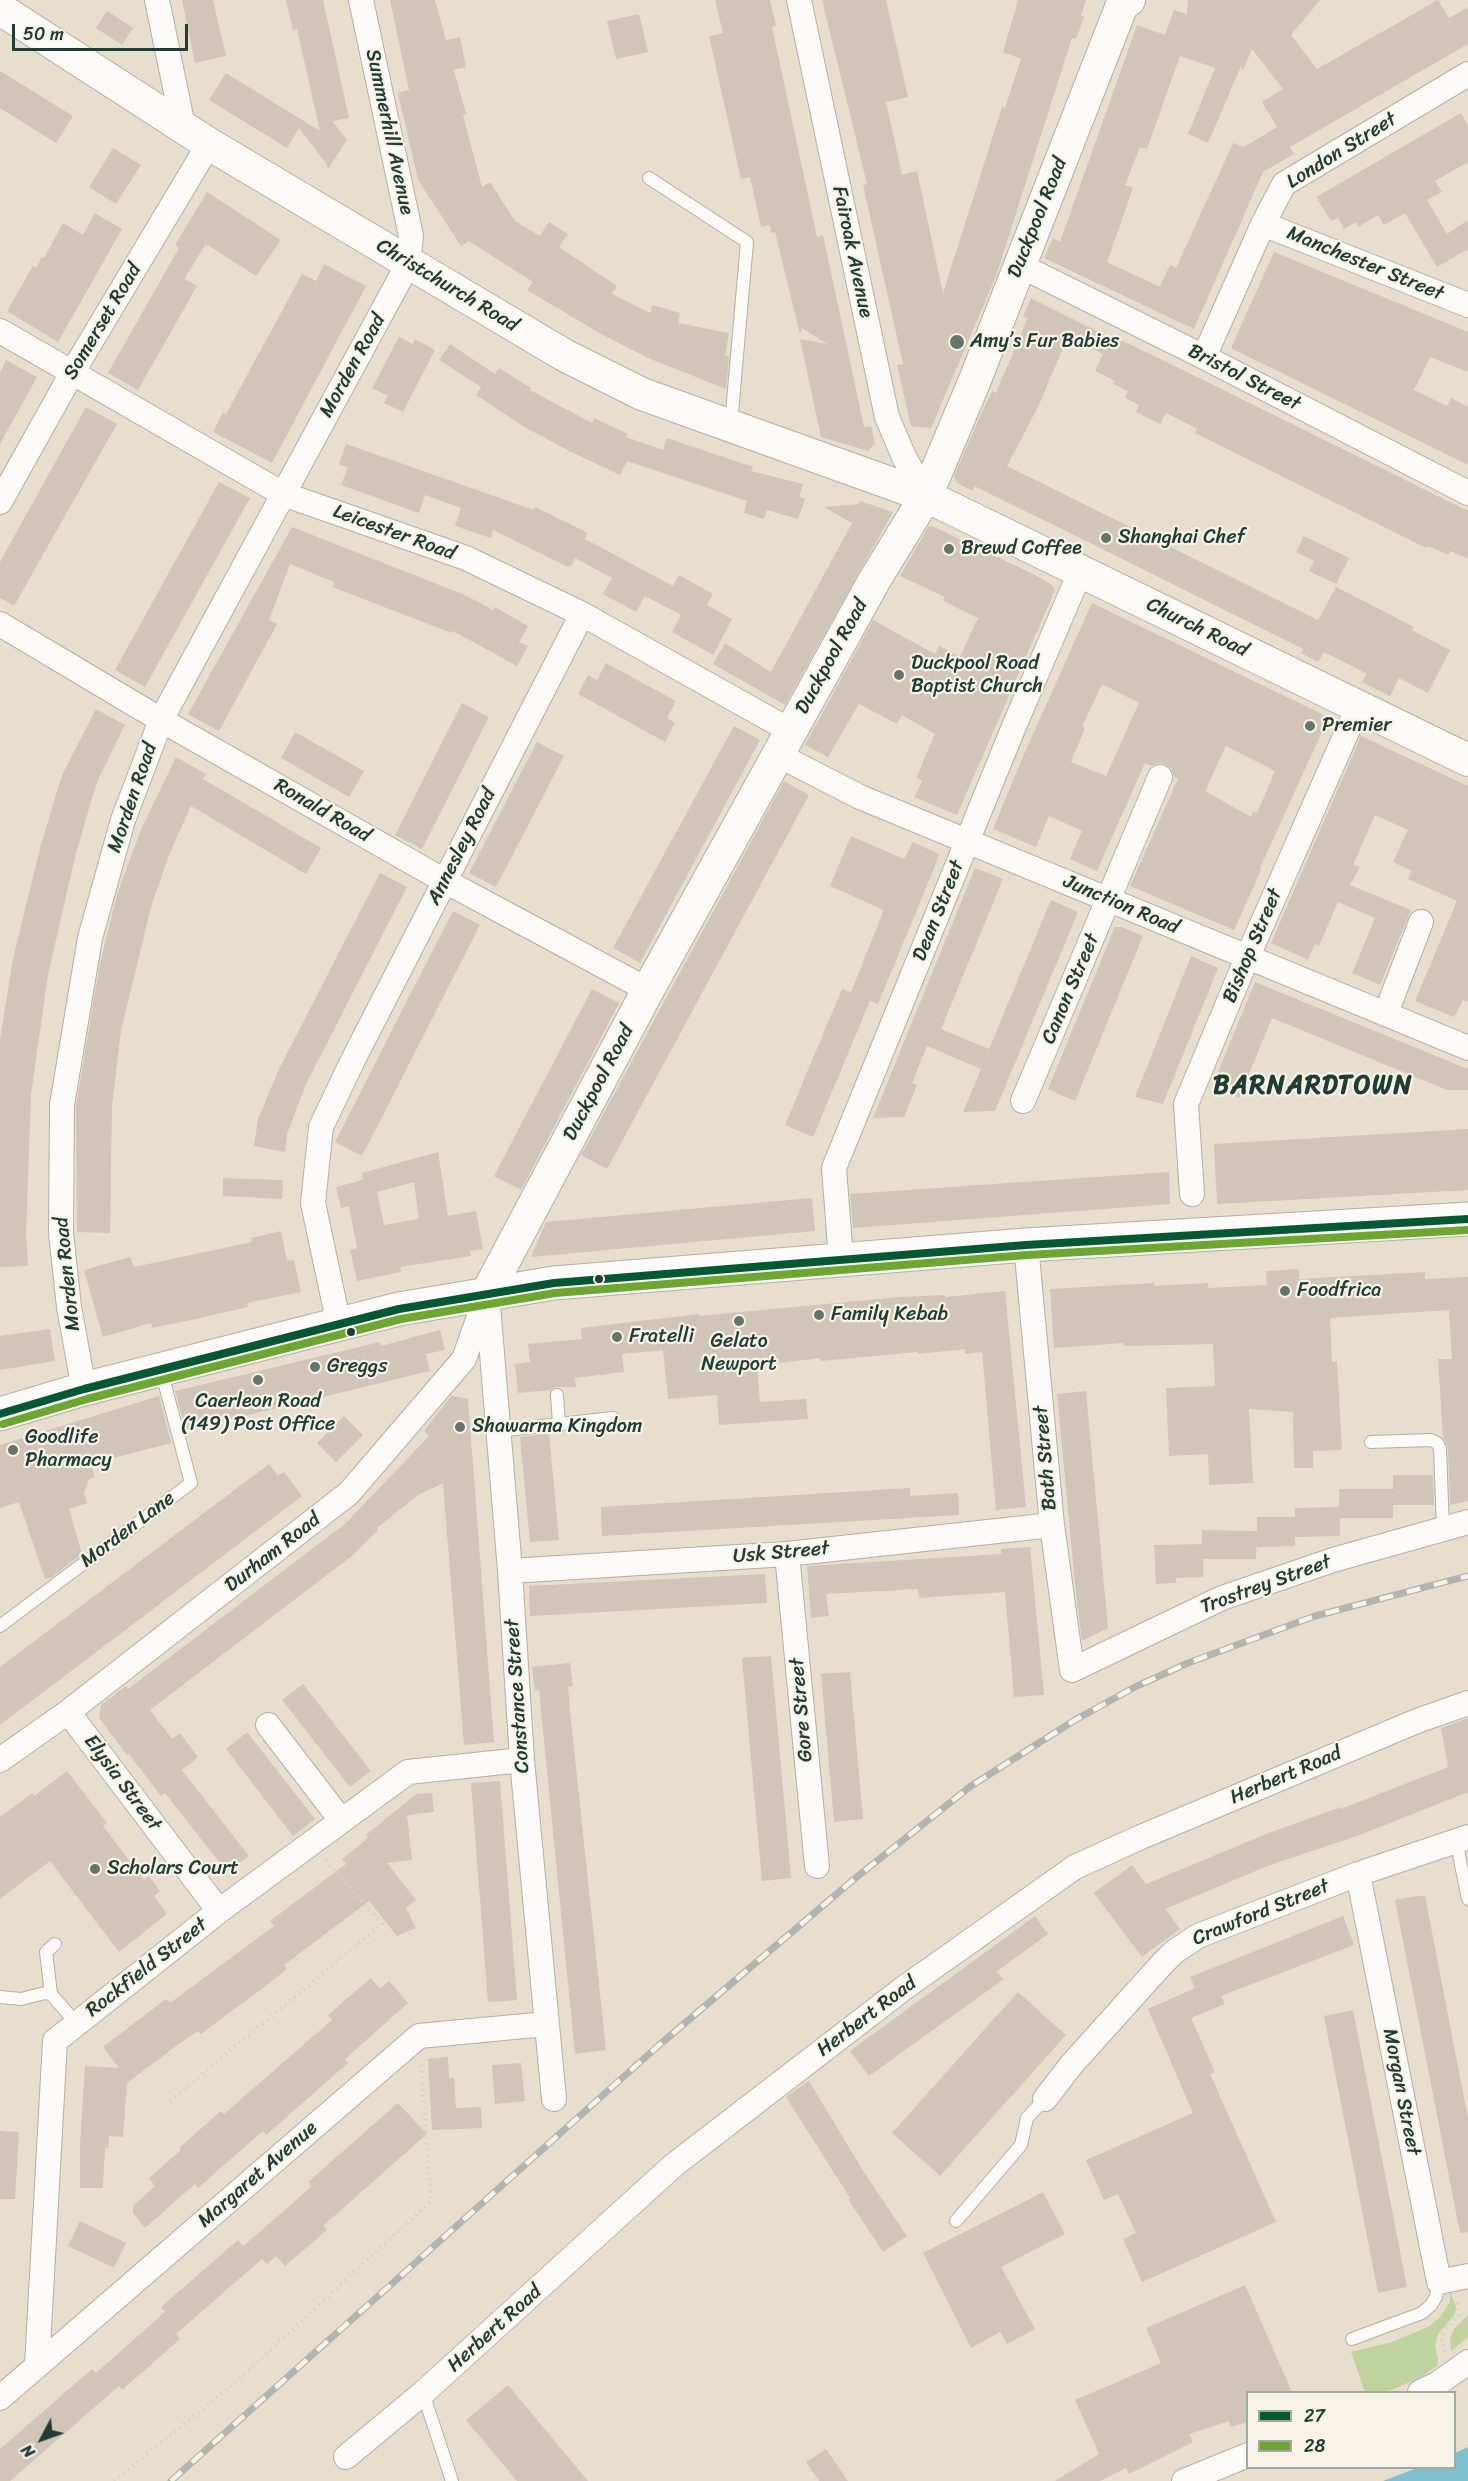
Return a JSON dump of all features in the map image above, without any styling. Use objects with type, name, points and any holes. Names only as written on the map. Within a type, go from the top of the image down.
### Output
[{"type":"main road","points":[[0,1414],[84,1389],[399,1309],[554,1283],[1026,1245],[1468,1219]]},
{"type":"street","points":[[157,0],[183,126]]},
{"type":"street","name":"Summerhill Avenue","points":[[361,0],[411,236],[408,264]]},
{"type":"street","name":"Fairoak Avenue","points":[[799,0],[887,417],[904,457],[926,496]]},
{"type":"street","name":"Duckpool Road","points":[[487,1293],[648,990],[874,581],[926,496],[1125,2]]},
{"type":"street","name":"Christchurch Road","points":[[0,9],[209,144],[564,355],[642,394],[926,496]]},
{"type":"street","name":"London Street","points":[[1204,357],[1263,224],[1284,184],[1466,79]]},
{"type":"street","name":"Somerset Road","points":[[0,502],[72,373],[209,144]]},
{"type":"street","name":"Manchester Street","points":[[1263,224],[1468,305]]},
{"type":"street","name":"Morden Road","points":[[84,1389],[69,1307],[61,1233],[62,1105],[90,938],[123,820],[161,720],[408,264]]},
{"type":"street","name":"Bristol Street","points":[[1020,265],[1468,493]]},
{"type":"street","name":"Leicester Road","points":[[0,332],[283,494],[466,558],[582,614],[785,743]]},
{"type":"street","name":"Church Road","points":[[926,496],[1468,760]]},
{"type":"street","name":"Dean Street","points":[[841,1259],[834,1168],[1081,570]]},
{"type":"street","name":"Annesley Road","points":[[339,1325],[313,1203],[321,1127],[354,1058],[582,614]]},
{"type":"street","name":"Ronald Road","points":[[0,624],[161,720],[445,881],[648,990]]},
{"type":"street","name":"Bishop Street","points":[[1192,1194],[1186,1104],[1247,958],[1358,707]]},
{"type":"street","name":"Junction Road","points":[[785,743],[860,797],[967,843],[1110,898],[1247,958],[1468,1048]]},
{"type":"street","name":"Canon Street","points":[[1023,1101],[1160,777]]},
{"type":"street","points":[[1386,1013],[1421,922]]},
{"type":"street","name":"Bath Street","points":[[1026,1245],[1052,1525],[1072,1670]]},
{"type":"street","name":"Constance Street","points":[[487,1293],[510,1571],[522,1760],[554,2099]]},
{"type":"street","name":"Durham Road","points":[[2,1753],[68,1712],[349,1493],[464,1359],[487,1293]]},
{"type":"street","name":"Trostrey Street","points":[[1072,1670],[1222,1598],[1333,1560],[1468,1522]]},
{"type":"street","name":"Usk Street","points":[[510,1571],[788,1554],[1052,1525]]},
{"type":"street","name":"Gore Street","points":[[788,1554],[817,1866]]},
{"type":"street","name":"Herbert Road","points":[[346,2457],[423,2393],[674,2165],[904,1988],[1075,1868],[1141,1837],[1340,1753],[1468,1703]]},
{"type":"street","name":"Elysia Street","points":[[68,1712],[219,1911]]},
{"type":"street","points":[[268,1725],[341,1820]]},
{"type":"street","name":"Rockfield Street","points":[[37,2365],[55,2041],[219,1911],[408,1772],[522,1760]]},
{"type":"street","name":"Crawford Street","points":[[1045,2099],[1072,2064],[1174,1952],[1198,1936],[1358,1874],[1462,1839]]},
{"type":"street","name":"Morgan Street","points":[[1358,1874],[1452,2279]]},
{"type":"street","points":[[419,2037],[546,2024]]},
{"type":"street","name":"Margaret Avenue","points":[[0,2398],[419,2037]]},
{"type":"street","points":[[1422,2391],[1462,2366]]},
{"type":"street","points":[[1184,2481],[1246,2456]]},
{"type":"lane","points":[[649,178],[747,242],[731,426]]},
{"type":"lane","name":"Morden Lane","points":[[0,1626],[191,1483],[161,1369]]},
{"type":"lane","points":[[558,1395],[559,1424]]},
{"type":"lane","points":[[498,1431],[612,1418]]},
{"type":"lane","points":[[1371,1442],[1431,1440],[1437,1443],[1440,1448],[1443,1530]]},
{"type":"lane","points":[[1462,1839],[1468,1899]]},
{"type":"lane","points":[[56,1944],[46,1952],[51,1994],[77,2024]]},
{"type":"lane","points":[[0,1997],[21,1999],[45,1993],[51,1994]]},
{"type":"lane","points":[[956,2221],[1021,2145],[1027,2118],[1045,2099]]},
{"type":"lane","points":[[1352,2339],[1422,2313],[1452,2279]]},
{"type":"lane","points":[[423,2393],[452,2481]]},
{"type":"path","points":[[170,2101],[382,1924],[310,1843]]},
{"type":"path","points":[[114,2481],[239,2379],[431,2201],[419,2037]]},
{"type":"path","points":[[1452,2279],[1460,2315],[1444,2332],[1443,2344],[1447,2357],[1462,2366]]},
{"type":"green space","points":[[1450,2292],[1456,2306],[1455,2314],[1438,2334],[1435,2346],[1437,2366],[1421,2377],[1392,2390],[1365,2391],[1351,2352],[1392,2342],[1428,2327],[1440,2317],[1450,2302]]},
{"type":"green space","points":[[1468,2315],[1468,2337],[1451,2351],[1450,2339],[1454,2329]]},
{"type":"water","points":[[1468,2447],[1468,2481],[1383,2481],[1414,2469],[1456,2469],[1456,2453]]},
{"type":"building","points":[[182,0],[213,0],[226,56],[195,63]]},
{"type":"building","points":[[286,0],[323,0],[349,118],[332,121],[347,140],[328,169],[326,163],[299,128],[287,148],[209,100],[226,73],[320,131],[297,29],[293,30]]},
{"type":"building","points":[[390,0],[435,0],[446,40],[460,37],[466,67],[454,70],[482,187],[490,182],[515,221],[540,236],[549,222],[568,234],[559,247],[617,286],[612,294],[650,313],[652,305],[680,313],[678,323],[729,333],[725,356],[729,357],[726,389],[648,358],[601,334],[527,290],[533,282],[469,241],[461,246],[418,180],[398,93],[409,90]]},
{"type":"building","points":[[715,0],[770,0],[776,26],[772,27],[817,237],[823,235],[864,427],[871,426],[875,443],[868,451],[821,437],[800,339],[827,344],[802,328],[800,334],[775,232],[771,233],[770,225],[761,227],[750,177],[741,179],[709,36],[723,33]]},
{"type":"building","points":[[822,0],[886,0],[908,97],[886,102],[902,175],[917,171],[943,293],[1002,107],[1005,108],[1021,59],[1003,52],[1018,0],[1086,0],[1081,16],[1084,17],[1076,39],[1072,38],[996,276],[931,428],[911,426],[897,365],[903,364],[863,185],[867,184]]},
{"type":"building","points":[[1188,0],[1320,0],[1291,35],[1317,69],[1438,0],[1449,18],[1468,7],[1468,44],[1290,147],[1294,154],[1263,172],[1194,329],[1044,258],[1053,238],[1060,242],[1137,25],[1165,35],[1174,10],[1187,14]],"holes":[[[1252,49],[1283,89],[1262,102],[1277,127],[1244,147],[1233,143],[1176,268],[1170,265],[1160,287],[1107,262],[1133,188],[1125,185],[1140,147],[1147,149],[1180,56],[1215,68],[1188,134],[1208,143],[1241,66],[1243,70]]]},
{"type":"building","points":[[107,11],[133,28],[122,45],[96,28]]},
{"type":"building","points":[[639,14],[648,52],[616,59],[607,21]]},
{"type":"building","points":[[0,71],[73,116],[56,143],[0,108]]},
{"type":"building","points":[[1461,113],[1468,126],[1468,162],[1435,181],[1442,192],[1427,200],[1447,234],[1468,220],[1468,249],[1437,267],[1405,213],[1384,225],[1378,215],[1358,227],[1356,222],[1344,229],[1338,218],[1331,221],[1316,197]]},
{"type":"building","points":[[113,148],[141,165],[116,204],[89,187]]},
{"type":"building","points":[[207,192],[281,240],[256,276],[206,244],[184,279],[197,286],[138,390],[108,373],[179,248],[175,245]]},
{"type":"building","points":[[95,213],[122,229],[58,342],[7,311],[33,266],[36,268],[42,257],[44,258],[63,223],[83,235]]},
{"type":"building","points":[[1274,252],[1468,332],[1468,372],[1430,357],[1414,390],[1447,406],[1451,398],[1468,407],[1468,465],[1231,348]]},
{"type":"building","points":[[324,264],[366,286],[272,463],[213,432],[223,412],[226,414],[302,274],[316,281]]},
{"type":"building","points":[[1031,298],[1111,338],[1112,336],[1177,367],[1468,511],[1468,559],[1450,551],[1448,555],[1428,546],[1426,548],[1195,433],[1197,429],[1166,413],[1160,424],[1136,412],[1139,405],[1125,398],[1128,391],[1113,384],[1115,381],[1095,371],[1103,354],[1068,336],[1039,405],[1007,466],[1318,620],[1336,587],[1414,627],[1412,630],[1450,650],[1428,693],[1399,678],[1390,696],[1362,682],[1367,674],[1324,652],[1318,662],[1301,653],[1303,649],[1076,536],[974,486],[973,491],[957,483],[954,476],[992,391],[996,393],[1028,318],[1023,316]]},
{"type":"building","points":[[399,337],[413,344],[415,339],[435,350],[403,412],[384,403],[388,396],[372,388]]},
{"type":"building","points":[[450,344],[495,374],[499,368],[531,388],[530,390],[592,423],[594,418],[628,434],[626,437],[663,450],[667,438],[753,467],[751,471],[803,484],[799,497],[805,499],[798,519],[767,510],[764,519],[744,513],[747,501],[627,461],[620,475],[569,451],[521,425],[476,395],[481,387],[439,360]]},
{"type":"building","points":[[6,360],[37,377],[0,444],[0,372]]},
{"type":"building","points":[[86,407],[117,424],[14,606],[0,598],[0,562]]},
{"type":"building","points":[[346,444],[534,510],[535,507],[588,533],[585,539],[673,586],[679,575],[713,594],[707,605],[732,619],[713,655],[672,632],[681,615],[645,596],[636,612],[603,594],[612,578],[575,558],[568,567],[493,530],[491,538],[455,526],[461,508],[425,495],[419,513],[341,485],[348,468],[339,464]]},
{"type":"building","points":[[219,482],[250,498],[145,687],[115,670]]},
{"type":"building","points":[[860,501],[893,512],[785,705],[713,664],[725,643],[771,672],[852,523],[824,507],[859,504]]},
{"type":"building","points":[[932,526],[1033,574],[1051,584],[1055,590],[957,815],[914,797],[922,781],[916,778],[935,734],[902,715],[897,724],[859,704],[828,757],[805,745],[873,620],[935,654],[939,646],[960,657],[978,618],[943,601],[945,597],[900,576],[928,527]]},
{"type":"building","points":[[292,527],[465,595],[493,610],[495,607],[528,626],[519,642],[528,646],[517,666],[453,631],[452,633],[332,587],[334,582],[290,564],[269,620],[277,624],[219,731],[188,714]]},
{"type":"building","points":[[1304,536],[1349,558],[1336,584],[1309,571],[1314,561],[1296,552]]},
{"type":"building","points":[[1092,603],[1322,714],[1326,723],[1234,930],[1130,886],[1178,779],[1174,777],[1171,768],[1165,764],[1158,763],[1151,766],[1145,763],[1097,871],[1070,859],[1082,831],[1049,816],[1036,847],[993,829]],"holes":[[[1102,684],[1139,703],[1106,776],[1071,762],[1085,728],[1082,726]],[[1226,746],[1275,771],[1257,813],[1253,811],[1251,817],[1205,791]]]},
{"type":"building","points":[[606,663],[676,701],[667,718],[675,723],[665,742],[578,694],[588,675],[597,680]]},
{"type":"building","points":[[462,703],[489,717],[422,849],[395,835]]},
{"type":"building","points":[[96,709],[125,725],[98,780],[92,798],[75,857],[48,975],[31,1094],[26,1235],[28,1266],[0,1267],[0,1039],[13,959],[40,848],[58,788],[63,773]]},
{"type":"building","points":[[734,726],[760,740],[640,963],[613,948]]},
{"type":"building","points":[[295,732],[364,771],[349,797],[281,758]]},
{"type":"building","points":[[1361,736],[1468,786],[1468,1002],[1463,1000],[1454,1017],[1415,1001],[1457,901],[1408,879],[1412,871],[1393,862],[1408,830],[1375,815],[1353,865],[1360,867],[1350,885],[1411,910],[1380,985],[1352,973],[1375,918],[1338,902],[1319,946],[1315,944],[1308,960],[1271,943]]},
{"type":"building","points":[[537,742],[564,756],[496,887],[469,873]]},
{"type":"building","points":[[176,757],[206,774],[203,779],[321,848],[306,874],[191,806],[169,855],[151,907],[121,1031],[112,1105],[110,1233],[77,1232],[76,1106],[100,963],[117,895],[140,832]]},
{"type":"building","points":[[784,781],[809,795],[607,1169],[581,1155]]},
{"type":"building","points":[[851,836],[904,859],[913,842],[940,854],[878,1004],[870,1001],[813,1137],[785,1125],[842,989],[851,992],[884,910],[830,886]]},
{"type":"building","points":[[975,868],[1003,879],[941,1029],[989,1049],[1051,900],[1078,912],[995,1111],[963,1112],[981,1069],[927,1046],[912,1083],[917,1085],[904,1117],[873,1118]]},
{"type":"building","points":[[380,873],[407,887],[306,1084],[287,1134],[285,1152],[254,1146],[258,1119],[279,1069]]},
{"type":"building","points":[[453,911],[480,925],[362,1156],[335,1142]]},
{"type":"building","points":[[1115,927],[1122,927],[1143,936],[1075,1101],[1048,1089]]},
{"type":"building","points":[[1191,956],[1218,968],[1163,1104],[1135,1097]]},
{"type":"building","points":[[1255,982],[1468,1069],[1468,1090],[1447,1090],[1272,1018],[1239,1098],[1212,1087]]},
{"type":"building","points":[[592,989],[619,1003],[521,1190],[494,1176]]},
{"type":"building","points":[[1468,1129],[1468,1190],[1217,1204],[1214,1144]]},
{"type":"building","points":[[438,1152],[448,1216],[476,1211],[483,1249],[470,1251],[471,1256],[400,1267],[401,1272],[357,1281],[350,1250],[357,1248],[349,1206],[341,1208],[336,1187],[363,1180],[362,1173]],"holes":[[[414,1182],[419,1219],[384,1225],[377,1192]]]},
{"type":"building","points":[[1169,1172],[1170,1204],[853,1228],[850,1194]]},
{"type":"building","points":[[223,1178],[283,1180],[282,1199],[223,1196]]},
{"type":"building","points":[[812,1198],[815,1231],[531,1257],[546,1222]]},
{"type":"building","points":[[281,1231],[287,1261],[294,1260],[301,1292],[247,1303],[248,1307],[196,1319],[152,1328],[151,1323],[103,1337],[84,1270],[130,1257],[134,1267],[252,1242],[251,1238]]},
{"type":"building","points":[[1299,1269],[1299,1279],[1425,1272],[1425,1279],[1468,1277],[1468,1501],[1450,1505],[1448,1448],[1443,1438],[1438,1359],[1452,1359],[1449,1310],[1330,1318],[1332,1362],[1337,1361],[1342,1450],[1313,1451],[1313,1468],[1294,1468],[1293,1412],[1249,1409],[1253,1483],[1209,1485],[1208,1454],[1169,1456],[1166,1388],[1215,1386],[1213,1344],[1124,1346],[1123,1343],[1054,1348],[1050,1289],[1154,1283],[1154,1286],[1208,1283],[1208,1288],[1267,1285],[1266,1271]]},
{"type":"building","points":[[1005,1291],[1026,1507],[996,1510],[982,1352],[965,1354],[965,1349],[821,1361],[820,1358],[757,1366],[760,1402],[806,1399],[808,1419],[719,1425],[717,1395],[668,1399],[663,1350],[622,1354],[624,1372],[575,1378],[576,1387],[556,1387],[551,1390],[518,1393],[515,1364],[530,1362],[528,1344],[582,1339],[581,1328],[699,1314],[699,1316],[900,1297],[945,1295],[945,1297]]},
{"type":"building","points":[[50,1329],[55,1361],[0,1370],[0,1336]]},
{"type":"building","points":[[440,1330],[445,1350],[426,1354],[430,1371],[186,1430],[175,1391],[380,1342],[381,1346]]},
{"type":"building","points":[[1086,1391],[1108,1628],[1082,1641],[1057,1394]]},
{"type":"building","points":[[159,1396],[171,1443],[91,1464],[95,1477],[89,1479],[84,1493],[87,1503],[69,1509],[82,1554],[52,1577],[45,1579],[19,1502],[0,1508],[0,1445]]},
{"type":"building","points":[[451,1396],[468,1399],[494,1742],[464,1745],[443,1483],[418,1495],[377,1528],[378,1530],[353,1555],[150,1710],[172,1739],[180,1733],[198,1757],[182,1770],[249,1856],[227,1872],[165,1793],[161,1796],[99,1718],[101,1705],[126,1686],[128,1689],[346,1523],[429,1436],[424,1431]]},
{"type":"building","points":[[344,1416],[363,1435],[336,1462],[317,1443]]},
{"type":"building","points":[[549,1433],[559,1540],[530,1542],[520,1437]]},
{"type":"building","points":[[269,1464],[278,1476],[284,1472],[302,1496],[0,1725],[0,1667]]},
{"type":"building","points":[[1393,1475],[1433,1475],[1434,1505],[1393,1505],[1393,1518],[1340,1518],[1340,1536],[1295,1537],[1295,1546],[1257,1547],[1257,1539],[1256,1559],[1203,1559],[1203,1577],[1176,1578],[1176,1583],[1156,1584],[1154,1545],[1202,1544],[1202,1530],[1257,1531],[1257,1517],[1295,1517],[1295,1508],[1339,1507],[1339,1489],[1393,1489]]},
{"type":"building","points":[[910,1488],[910,1496],[958,1493],[959,1515],[602,1536],[601,1507]]},
{"type":"building","points":[[1030,1547],[1044,1695],[1014,1697],[1005,1592],[919,1598],[918,1589],[826,1594],[829,1616],[811,1618],[807,1566],[1001,1554],[1001,1549]]},
{"type":"building","points":[[765,1574],[767,1603],[530,1616],[529,1586]]},
{"type":"building","points":[[771,1656],[791,1878],[762,1881],[742,1658]]},
{"type":"building","points":[[570,1663],[573,1686],[568,1687],[570,1711],[606,2050],[575,2054],[539,1690],[535,1691],[532,1667]]},
{"type":"building","points":[[850,1672],[863,1819],[834,1822],[821,1674]]},
{"type":"building","points":[[303,1684],[371,1771],[350,1787],[282,1700]]},
{"type":"building","points":[[1468,1718],[1468,1792],[1360,1835],[1270,1865],[1165,1909],[1180,1929],[1142,1957],[1094,1893],[1132,1865],[1146,1884],[1266,1834],[1341,1807],[1341,1809],[1448,1767],[1441,1728]]},
{"type":"building","points":[[247,1732],[315,1819],[293,1836],[226,1749]]},
{"type":"building","name":"Scholars Court","points":[[67,1771],[107,1823],[103,1826],[144,1880],[149,1876],[160,1891],[154,1896],[167,1914],[119,1952],[50,1861],[0,1899],[0,1817],[32,1793],[34,1796]]},
{"type":"building","points":[[500,1781],[517,2000],[488,2002],[471,1783]]},
{"type":"building","points":[[432,1793],[434,1812],[407,1815],[412,1860],[387,1863],[416,1900],[406,1908],[416,1928],[397,1936],[369,1901],[284,1965],[287,1969],[267,1985],[201,2034],[198,2031],[127,2083],[123,2137],[109,2136],[108,2148],[105,2147],[103,2188],[80,2188],[85,2066],[119,2068],[103,2047],[166,1999],[170,2003],[274,1926],[270,1921],[346,1864],[342,1859],[368,1838],[366,1835],[416,1794]]},
{"type":"building","points":[[1425,1896],[1468,2118],[1468,2232],[1460,2233],[1395,1900]]},
{"type":"building","points":[[1035,1916],[1048,1934],[996,1972],[1004,1979],[869,2076],[850,2051]]},
{"type":"building","points":[[1343,1916],[1354,1945],[1221,1996],[1225,2004],[1191,2018],[1215,2072],[1210,2074],[1276,2222],[1142,2282],[1123,2239],[1136,2233],[1118,2194],[1104,2200],[1086,2160],[1193,2113],[1148,2009],[1195,1988],[1190,1977]]},
{"type":"building","points":[[371,1978],[380,1989],[389,1981],[408,2003],[345,2059],[348,2063],[266,2135],[263,2131],[198,2188],[195,2184],[145,2228],[133,2213],[133,2206],[155,2186],[149,2178],[221,2111],[224,2114],[332,2020],[328,2015]]},
{"type":"building","points":[[1018,1992],[1066,2035],[940,2176],[892,2133]]},
{"type":"building","points":[[1353,2010],[1407,2287],[1378,2293],[1324,2016]]},
{"type":"building","points":[[448,2057],[449,2078],[454,2078],[456,2108],[481,2107],[482,2128],[432,2130],[428,2059]]},
{"type":"building","points":[[521,2063],[525,2101],[495,2104],[492,2065]]},
{"type":"building","points":[[809,2081],[865,2174],[907,2236],[883,2252],[786,2097]]},
{"type":"building","points":[[398,2103],[427,2134],[324,2225],[327,2230],[285,2266],[276,2256],[267,2264],[262,2259],[176,2334],[180,2339],[122,2390],[119,2386],[10,2481],[0,2481],[0,2449],[92,2369],[96,2373],[165,2312],[161,2307],[238,2240],[243,2246],[278,2216],[312,2186],[308,2182]]},
{"type":"building","points":[[0,2131],[19,2132],[15,2199],[0,2199]]},
{"type":"building","points":[[1043,2192],[1065,2234],[1001,2267],[1035,2329],[1007,2344],[1000,2332],[971,2348],[923,2253]]},
{"type":"building","points":[[80,2221],[126,2243],[114,2268],[68,2246]]},
{"type":"building","points":[[1245,2285],[1292,2391],[1246,2391],[1246,2423],[1231,2427],[1229,2421],[1189,2434],[1193,2442],[1129,2474],[1126,2468],[1100,2481],[1055,2481],[1099,2454],[1075,2400],[1161,2363],[1146,2328]]},
{"type":"building","points":[[508,2385],[588,2481],[517,2481],[466,2420]]},
{"type":"building","points":[[826,2449],[848,2481],[819,2481],[806,2462]]},
{"type":"railway","points":[[171,2481],[658,2046],[853,1880],[971,1786],[1075,1720],[1135,1687],[1188,1663],[1315,1616],[1468,1576]]},
{"type":"transit line","name":"27","points":[[0,1414],[84,1389],[399,1309],[554,1283],[1026,1245],[1468,1219]]},
{"type":"transit line","name":"28","points":[[3,1424],[87,1399],[401,1319],[555,1293],[1027,1255],[1468,1230]]},
{"type":"place","name":"Amy’s Fur Babies","points":[[957,342]]},
{"type":"place","name":"Shanghai Chef","points":[[1106,538]]},
{"type":"place","name":"Brewd Coffee","points":[[949,549]]},
{"type":"place","name":"Duckpool Road Baptist Church","points":[[899,675]]},
{"type":"place","name":"Premier","points":[[1310,726]]},
{"type":"place","name":"Foodfrica","points":[[1285,1291]]},
{"type":"place","name":"Family Kebab","points":[[819,1315]]},
{"type":"place","name":"Gelato Newport","points":[[739,1321]]},
{"type":"place","name":"Fratelli","points":[[617,1337]]},
{"type":"place","name":"Greggs","points":[[315,1367]]},
{"type":"place","name":"Caerleon Road (149) Post Office","points":[[258,1380]]},
{"type":"place","name":"Shawarma Kingdom","points":[[460,1427]]},
{"type":"place","name":"Goodlife Pharmacy","points":[[13,1450]]},
{"type":"place","name":"Scholars Court","points":[[95,1869]]},
{"type":"district","name":"BARNARDTOWN","points":[[1313,1086]]}]
